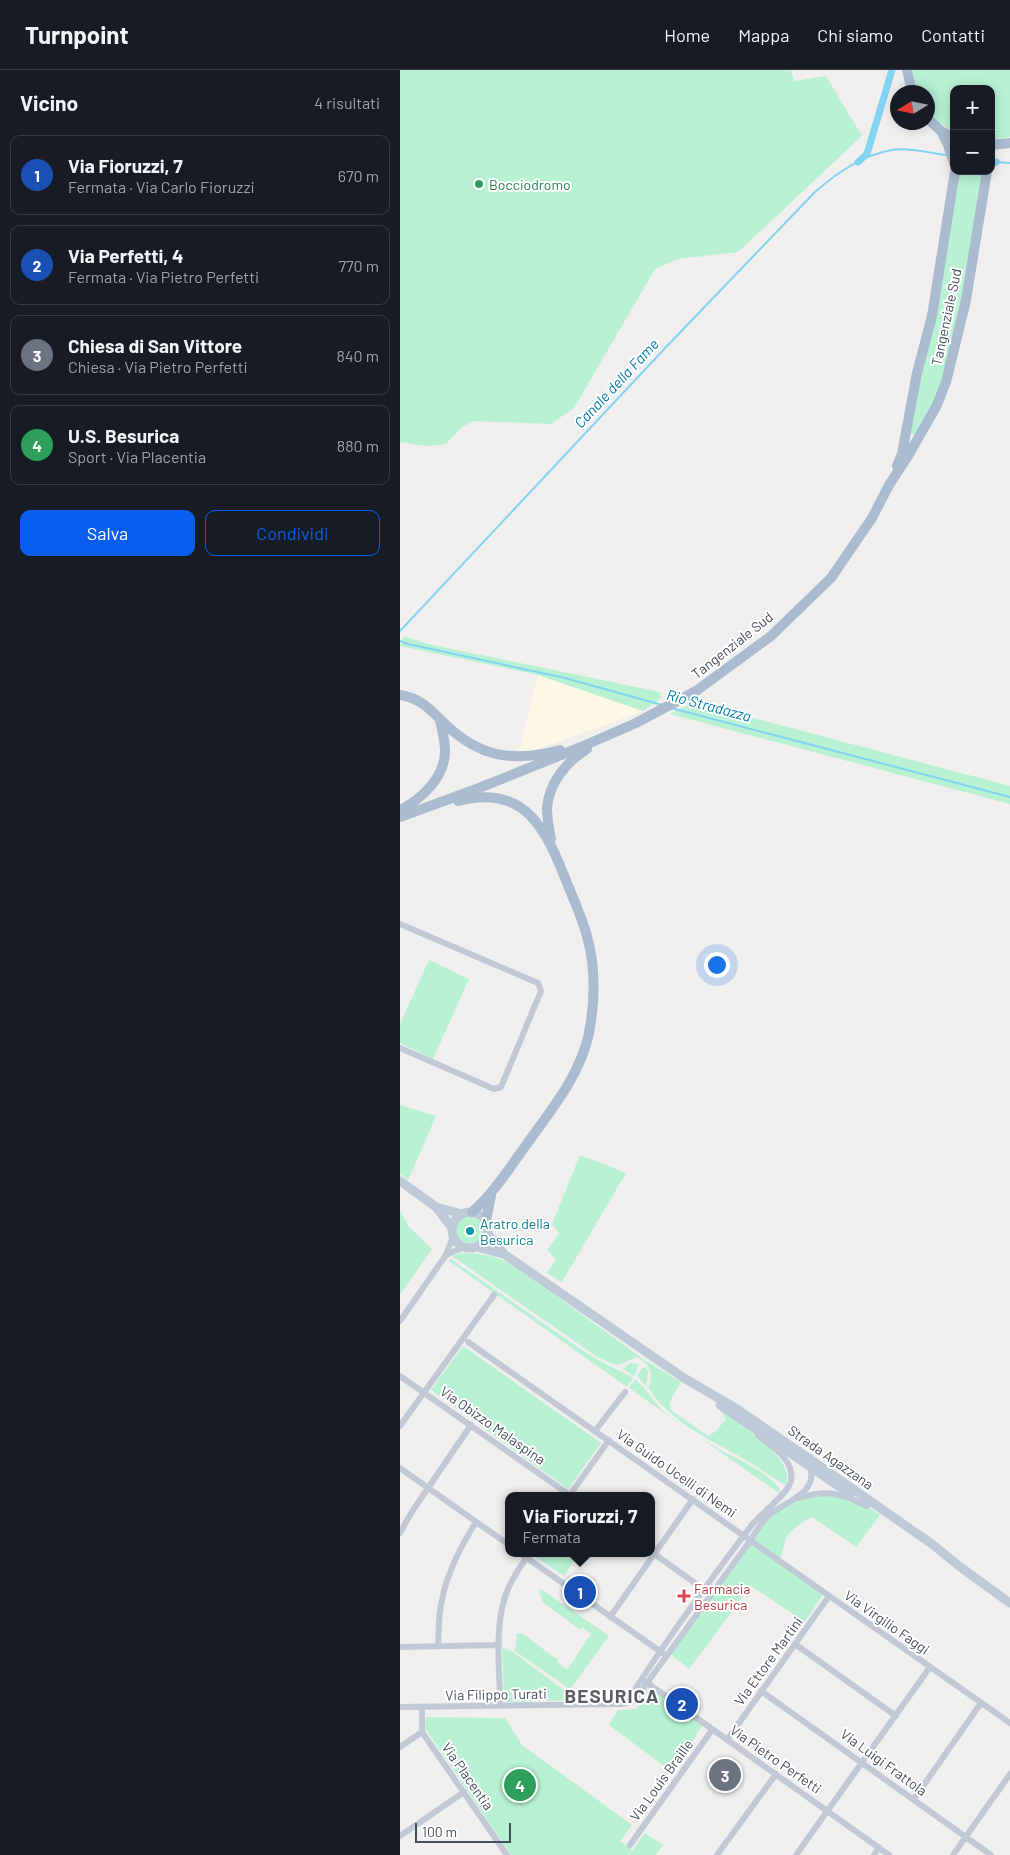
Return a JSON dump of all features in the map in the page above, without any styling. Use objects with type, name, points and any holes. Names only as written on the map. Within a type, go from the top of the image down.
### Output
[{"type":"main road","points":[[904,71],[909,85]]},
{"type":"main road","points":[[935,125],[950,140]]},
{"type":"main road","points":[[995,145],[1010,143]]},
{"type":"main road","name":"Tangenziale Sud","points":[[401,814],[479,788],[594,741],[696,691],[770,636],[831,578],[872,518],[902,454],[917,373],[932,316],[956,175]]},
{"type":"main road","name":"Tangenziale Sud","points":[[889,485],[928,423],[946,382],[966,300],[987,175]]},
{"type":"main road","points":[[400,694],[409,696],[431,708],[456,735],[474,747],[504,756],[550,753],[594,741]]},
{"type":"main road","points":[[401,814],[421,797],[433,783],[441,768],[445,753],[440,719]]},
{"type":"main road","points":[[452,1232],[457,1217],[467,1213],[491,1193],[568,1087],[583,1053],[589,1034],[594,983],[593,963],[587,935],[552,845],[547,810],[548,800],[558,776],[573,758],[621,729]]},
{"type":"main road","points":[[401,814],[483,796],[504,799],[519,806],[531,816],[552,845]]},
{"type":"main road","points":[[400,1181],[436,1206],[482,1216],[486,1221]]},
{"type":"main road","points":[[477,1247],[488,1234],[486,1221],[491,1193]]},
{"type":"main road","points":[[436,1206],[459,1244],[464,1247],[477,1247],[504,1254]]},
{"type":"main road","name":"Strada Agazzana","points":[[488,1234],[504,1254],[684,1378],[747,1425],[959,1566],[1010,1603]]},
{"type":"main road","name":"Strada Agazzana","points":[[684,1378],[737,1409],[932,1544],[959,1566]]},
{"type":"street","points":[[400,924],[538,983],[541,991],[501,1087],[494,1089],[400,1048]]},
{"type":"street","points":[[400,1321],[446,1255],[452,1232]]},
{"type":"street","points":[[446,1255],[464,1247]]},
{"type":"street","points":[[400,1426],[494,1295]]},
{"type":"street","name":"Via Guido Ucelli di Nemi","points":[[468,1342],[750,1541]]},
{"type":"street","name":"Via Obizzo Malaspina","points":[[400,1376],[566,1492]]},
{"type":"street","name":"Via Guido Ucelli di Nemi","points":[[595,1431],[625,1392]]},
{"type":"street","points":[[400,1533],[471,1425]]},
{"type":"street","name":"Strada Agazzana","points":[[744,1535],[790,1487],[792,1475],[790,1466],[783,1456],[747,1425]]},
{"type":"street","points":[[622,1704],[634,1701],[648,1684],[750,1541],[758,1526],[807,1489],[810,1483],[808,1461],[771,1436],[767,1430]]},
{"type":"street","points":[[572,1492],[608,1440]]},
{"type":"street","points":[[400,1468],[505,1542]]},
{"type":"street","points":[[791,1501],[823,1493],[836,1493],[867,1506]]},
{"type":"street","points":[[655,1550],[693,1499]]},
{"type":"street","points":[[438,1646],[441,1600],[446,1582],[454,1562],[476,1522]]},
{"type":"street","points":[[622,1704],[632,1694],[744,1535]]},
{"type":"street","name":"Via Virgilio Faggi","points":[[750,1541],[1010,1723]]},
{"type":"street","points":[[655,1554],[711,1595]]},
{"type":"street","points":[[500,1706],[499,1645],[501,1615],[505,1598],[514,1576],[527,1557]]},
{"type":"street","points":[[529,1557],[610,1617],[667,1656]]},
{"type":"street","points":[[610,1617],[650,1557]]},
{"type":"street","name":"Via Ettore Martini","points":[[727,1740],[830,1596]]},
{"type":"street","points":[[795,1644],[896,1716]]},
{"type":"street","points":[[400,1647],[499,1645]]},
{"type":"street","points":[[796,1855],[930,1667]]},
{"type":"street","name":"Via Pietro Perfetti","points":[[642,1679],[890,1855]]},
{"type":"street","name":"Via Luigi Frattola","points":[[761,1691],[991,1855]]},
{"type":"street","points":[[914,1799],[981,1703]]},
{"type":"street","name":"Via Filippo Turati","points":[[400,1707],[622,1704]]},
{"type":"street","points":[[400,1747],[422,1732],[422,1707]]},
{"type":"street","name":"Via Louis Braille","points":[[630,1845],[712,1730]]},
{"type":"street","name":"Via Placentia","points":[[422,1732],[507,1855]]},
{"type":"street","points":[[716,1855],[776,1774]]},
{"type":"street","points":[[953,1855],[1010,1774]]},
{"type":"street","points":[[400,1836],[464,1792]]},
{"type":"street","points":[[874,1855],[880,1847]]},
{"type":"shaded area","points":[[538,675],[643,711],[535,750],[519,751]]},
{"type":"green space","points":[[400,70],[791,70],[794,81],[826,76],[862,136],[738,252],[678,259],[655,269],[574,408],[551,424],[473,421],[462,427],[446,444],[426,446],[400,442]]},
{"type":"green space","points":[[912,70],[1010,70],[1010,137],[995,139],[995,85],[950,85],[950,129],[935,118],[935,85],[916,85]]},
{"type":"green space","points":[[958,175],[981,175],[965,285],[942,386],[916,435],[913,435],[911,433]]},
{"type":"green space","points":[[404,636],[428,644],[660,692],[661,698],[643,711],[538,675],[400,646]]},
{"type":"green space","points":[[693,702],[1010,786],[1010,804],[670,714]]},
{"type":"green space","points":[[429,960],[469,979],[433,1059],[400,1043],[400,1024]]},
{"type":"green space","points":[[400,1105],[436,1116],[408,1180],[400,1174]]},
{"type":"green space","points":[[580,1155],[626,1173],[562,1282],[547,1273],[556,1259],[547,1250],[559,1233],[552,1224]]},
{"type":"green space","points":[[400,1211],[408,1226],[432,1249],[400,1295]]},
{"type":"green space","points":[[470,1216],[480,1220],[484,1230],[480,1240],[470,1244],[460,1240],[456,1230],[460,1220]]},
{"type":"green space","points":[[460,1253],[489,1256],[515,1266],[646,1361],[681,1382],[669,1403],[672,1411],[708,1436],[716,1431],[726,1419],[721,1411],[740,1424],[776,1454],[784,1465],[787,1476],[785,1485],[745,1459],[690,1428],[667,1410],[649,1388],[651,1373],[648,1366],[642,1360],[637,1357],[624,1363],[613,1364],[596,1356],[452,1256]]},
{"type":"green space","points":[[451,1259],[579,1348],[633,1378],[627,1387],[449,1261]]},
{"type":"green space","points":[[463,1346],[601,1443],[568,1489],[431,1390]]},
{"type":"green space","points":[[630,1363],[639,1364],[634,1376],[623,1369]]},
{"type":"green space","points":[[646,1367],[648,1372],[646,1386],[637,1376],[642,1368]]},
{"type":"green space","points":[[635,1379],[662,1409],[689,1430],[629,1388]]},
{"type":"green space","points":[[694,1433],[767,1476],[780,1489],[779,1493]]},
{"type":"green space","points":[[823,1493],[867,1506],[880,1515],[856,1547],[812,1517],[796,1527],[787,1537],[779,1561],[824,1593],[805,1622],[751,1586],[689,1669],[669,1653],[759,1527],[791,1501]]},
{"type":"green space","points":[[536,1557],[576,1557],[564,1576]]},
{"type":"green space","points":[[541,1589],[609,1636],[570,1689],[515,1651],[517,1633],[523,1634],[558,1660],[557,1662],[567,1670],[591,1634],[582,1627],[580,1630],[543,1602],[539,1592]]},
{"type":"green space","points":[[502,1647],[513,1652],[577,1700],[504,1702]]},
{"type":"green space","points":[[649,1687],[703,1725],[672,1772],[609,1725],[618,1710],[637,1709]]},
{"type":"green space","points":[[426,1717],[505,1718],[522,1745],[632,1825],[620,1841],[632,1849],[628,1855],[511,1855],[425,1728]]},
{"type":"green space","points":[[645,1833],[663,1845],[656,1855],[629,1855]]},
{"type":"waterway","name":"Canale della Fame","points":[[858,162],[867,154],[892,70]]},
{"type":"waterway","name":"Canale della Fame","points":[[400,631],[668,345],[815,192],[832,178],[860,160],[881,152],[904,149],[945,155]]},
{"type":"waterway","points":[[996,162],[1010,163]]},
{"type":"waterway","name":"Rio Stradazza","points":[[400,641],[565,678],[662,705]]},
{"type":"waterway","name":"Rio Stradazza","points":[[671,708],[1010,797]]},
{"type":"place","name":"Bocciodromo","points":[[479,184]]},
{"type":"place","name":"Aratro della Besurica","points":[[470,1231]]},
{"type":"place","name":"Via Fioruzzi, 7","points":[[580,1592]]},
{"type":"place","name":"Farmacia Besurica","points":[[684,1596]]},
{"type":"place","name":"Via Perfetti, 4","points":[[682,1704]]},
{"type":"place","name":"Chiesa di San Vittore","points":[[725,1775]]},
{"type":"place","name":"U.S. Besurica","points":[[520,1785]]},
{"type":"district","name":"BESURICA","points":[[612,1695]]}]
